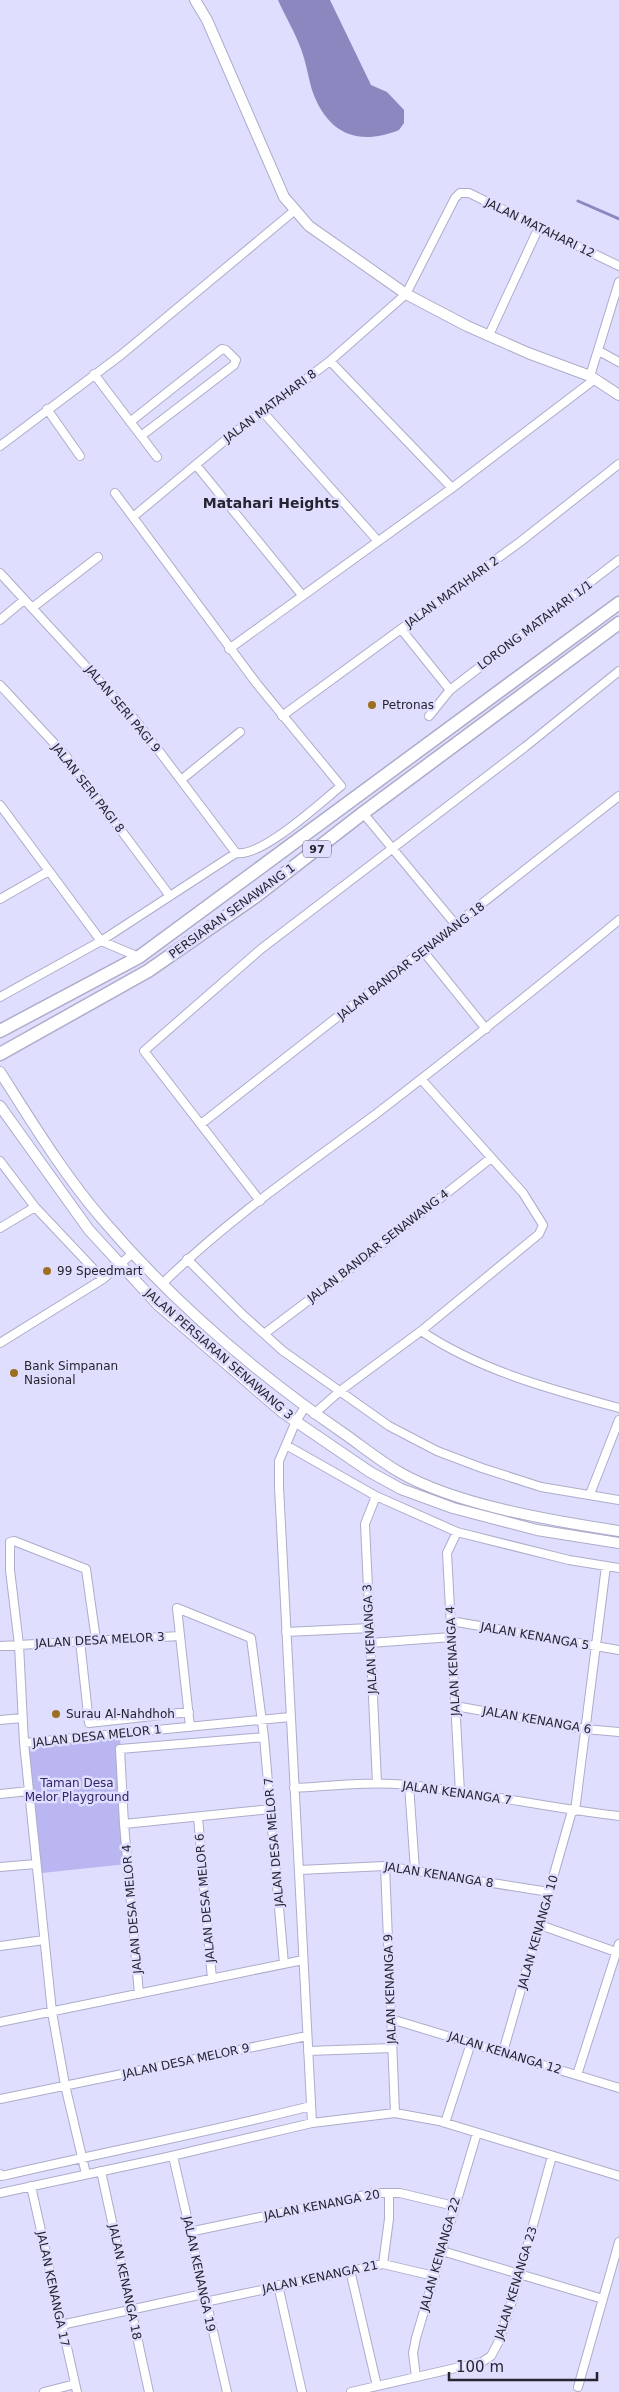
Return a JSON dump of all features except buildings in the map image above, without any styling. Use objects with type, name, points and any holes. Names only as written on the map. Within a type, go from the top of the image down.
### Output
[{"type":"main road","name":"PERSIARAN SENAWANG 1","points":[[0,1031],[139,957],[619,603]]},
{"type":"main road","name":"PERSIARAN SENAWANG 1","points":[[0,1054],[148,971],[256,896],[363,813],[619,622]]},
{"type":"street","points":[[195,0],[207,20],[284,197],[294,211],[309,226],[406,294],[528,353],[592,377],[619,394]]},
{"type":"street","name":"JALAN MATAHARI 12","points":[[406,294],[455,198],[460,194],[469,193],[619,266]]},
{"type":"street","points":[[0,446],[121,355],[294,211]]},
{"type":"street","points":[[489,335],[539,227]]},
{"type":"street","points":[[230,648],[452,488],[592,377],[619,282]]},
{"type":"street","name":"JALAN MATAHARI 8","points":[[133,517],[262,411],[330,361],[406,294]]},
{"type":"street","points":[[130,422],[222,349],[226,350],[236,360],[234,365],[141,436]]},
{"type":"street","points":[[599,351],[619,362]]},
{"type":"street","points":[[330,361],[452,488]]},
{"type":"street","points":[[94,374],[157,458]]},
{"type":"street","points":[[47,409],[80,456]]},
{"type":"street","points":[[262,411],[378,540]]},
{"type":"street","points":[[196,464],[302,595]]},
{"type":"street","name":"JALAN MATAHARI 2","points":[[282,716],[520,542],[619,464]]},
{"type":"street","points":[[0,997],[101,941],[236,853],[245,855],[262,848],[341,786],[282,716],[115,493]]},
{"type":"street","points":[[32,608],[98,557]]},
{"type":"street","name":"LORONG MATAHARI 1/1","points":[[429,716],[450,690],[619,560]]},
{"type":"street","name":"JALAN SERI PAGI 9","points":[[0,573],[136,722],[236,853]]},
{"type":"street","points":[[0,620],[24,600]]},
{"type":"street","points":[[401,628],[450,690]]},
{"type":"street","points":[[260,1201],[144,1051],[261,949],[525,747],[619,671]]},
{"type":"street","name":"JALAN SERI PAGI 8","points":[[0,685],[65,754],[170,896]]},
{"type":"street","points":[[181,780],[240,732]]},
{"type":"street","name":"JALAN BANDAR SENAWANG 18","points":[[201,1124],[619,796]]},
{"type":"street","points":[[1,807],[101,941],[139,957]]},
{"type":"street","points":[[363,813],[456,925]]},
{"type":"street","points":[[0,899],[49,871]]},
{"type":"street","points":[[162,1284],[187,1259],[260,1201],[486,1030],[619,920]]},
{"type":"street","points":[[423,951],[486,1030]]},
{"type":"street","name":"JALAN PERSIARAN SENAWANG 3","points":[[0,1072],[43,1139],[102,1219],[133,1253],[162,1284],[286,1393],[314,1414],[399,1472],[466,1499],[570,1524],[619,1530]]},
{"type":"street","points":[[314,1414],[340,1391],[421,1331],[539,1234],[543,1224],[522,1193],[421,1079]]},
{"type":"street","name":"JALAN PERSIARAN SENAWANG 3","points":[[0,1106],[88,1230],[158,1305],[282,1412],[378,1476],[401,1488],[453,1508],[537,1530],[619,1543]]},
{"type":"street","name":"JALAN BANDAR SENAWANG 4","points":[[264,1334],[366,1257],[491,1158]]},
{"type":"street","points":[[0,1161],[35,1208],[103,1279]]},
{"type":"street","points":[[0,1228],[35,1208]]},
{"type":"street","points":[[2,1339],[103,1279],[133,1253]]},
{"type":"street","points":[[187,1259],[283,1352],[389,1426],[437,1451],[541,1487],[619,1500]]},
{"type":"street","points":[[421,1331],[449,1349],[486,1367],[619,1408]]},
{"type":"street","points":[[305,1407],[296,1421],[279,1461],[278,1487],[312,2123]]},
{"type":"street","points":[[590,1494],[619,1420]]},
{"type":"street","points":[[286,1446],[376,1496],[457,1532],[569,1560],[619,1568]]},
{"type":"street","name":"JALAN KENANGA 3","points":[[376,1496],[365,1524],[377,1783]]},
{"type":"street","name":"JALAN KENANGA 4","points":[[457,1532],[447,1553],[460,1793]]},
{"type":"street","points":[[86,2174],[52,2012],[24,1743],[19,1645],[8,1547],[10,1542],[86,1569],[89,1573],[96,1640]]},
{"type":"street","name":"JALAN KENANGA 10","points":[[503,2052],[574,1811],[606,1566]]},
{"type":"street","points":[[0,1571],[10,1570]]},
{"type":"street","name":"JALAN DESA MELOR 7","points":[[180,1636],[177,1608],[251,1638],[264,1737],[284,1964]]},
{"type":"street","name":"JALAN KENANGA 5","points":[[451,1621],[619,1650]]},
{"type":"street","points":[[286,1632],[370,1628]]},
{"type":"street","points":[[180,1636],[190,1727]]},
{"type":"street","name":"JALAN DESA MELOR 3","points":[[0,1646],[180,1636]]},
{"type":"street","points":[[370,1643],[452,1637]]},
{"type":"street","points":[[80,1641],[89,1723],[189,1712]]},
{"type":"street","name":"JALAN KENANGA 6","points":[[456,1706],[619,1732]]},
{"type":"street","name":"JALAN DESA MELOR 1","points":[[24,1743],[290,1717]]},
{"type":"street","points":[[0,1720],[22,1718]]},
{"type":"street","name":"JALAN DESA MELOR 4","points":[[139,1994],[124,1824],[120,1749],[264,1737]]},
{"type":"street","name":"JALAN KENANGA 7","points":[[294,1788],[377,1783],[409,1785],[574,1811],[619,1816]]},
{"type":"street","points":[[409,1785],[415,1870]]},
{"type":"street","points":[[0,1794],[29,1791]]},
{"type":"street","points":[[124,1824],[271,1809]]},
{"type":"street","name":"JALAN DESA MELOR 6","points":[[198,1817],[212,1979]]},
{"type":"street","points":[[0,1867],[36,1864]]},
{"type":"street","name":"JALAN KENANGA 8","points":[[299,1870],[385,1866],[549,1892]]},
{"type":"street","name":"JALAN KENANGA 9","points":[[385,1866],[395,2113]]},
{"type":"street","points":[[540,1925],[618,1949],[577,2075]]},
{"type":"street","points":[[0,1946],[44,1940]]},
{"type":"street","points":[[0,2022],[303,1960]]},
{"type":"street","name":"JALAN KENANGA 12","points":[[391,2019],[619,2088]]},
{"type":"street","name":"JALAN DESA MELOR 9","points":[[0,2099],[307,2036]]},
{"type":"street","points":[[445,2123],[471,2043]]},
{"type":"street","points":[[308,2051],[392,2048]]},
{"type":"street","points":[[0,2174],[2,2176],[82,2157],[229,2127],[311,2106]]},
{"type":"street","points":[[0,2193],[173,2156],[312,2123],[395,2113],[445,2123],[619,2176]]},
{"type":"street","name":"JALAN KENANGA 22","points":[[416,2377],[414,2346],[477,2133]]},
{"type":"street","name":"JALAN KENANGA 19","points":[[173,2156],[226,2392]]},
{"type":"street","name":"JALAN KENANGA 23","points":[[351,2392],[482,2362],[490,2356],[499,2342],[520,2276],[552,2156]]},
{"type":"street","name":"JALAN KENANGA 18","points":[[101,2171],[149,2392]]},
{"type":"street","name":"JALAN KENANGA 17","points":[[30,2186],[76,2388]]},
{"type":"street","name":"JALAN KENANGA 20","points":[[189,2232],[352,2196],[376,2193],[390,2193],[436,2200],[454,2206]]},
{"type":"street","points":[[383,2264],[390,2219],[390,2193]]},
{"type":"street","points":[[578,2387],[619,2242]]},
{"type":"street","points":[[442,2251],[520,2276],[603,2299]]},
{"type":"street","name":"JALAN KENANGA 21","points":[[61,2326],[131,2310],[278,2285],[383,2264],[434,2276]]},
{"type":"street","points":[[350,2270],[377,2386]]},
{"type":"street","points":[[278,2285],[302,2392]]},
{"type":"street","points":[[44,2392],[76,2388]]},
{"type":"green space","name":"Taman Desa Melor Playground","points":[[120,1736],[127,1864],[42,1873],[27,1745]]},
{"type":"shaded area","points":[[278,0],[330,0],[371,85],[387,92],[404,110],[404,123],[399,130],[370,137],[357,136],[335,126],[326,117],[318,105],[312,90],[299,43]]},
{"type":"waterway","points":[[578,201],[619,219]]},
{"type":"place","name":"Petronas","points":[[372,705]]},
{"type":"place","name":"99 Speedmart","points":[[47,1271]]},
{"type":"place","name":"Bank Simpanan Nasional","points":[[14,1373]]},
{"type":"place","name":"Surau Al-Nahdhoh","points":[[56,1714]]},
{"type":"district","name":"Matahari Heights","points":[[271,503]]}]
